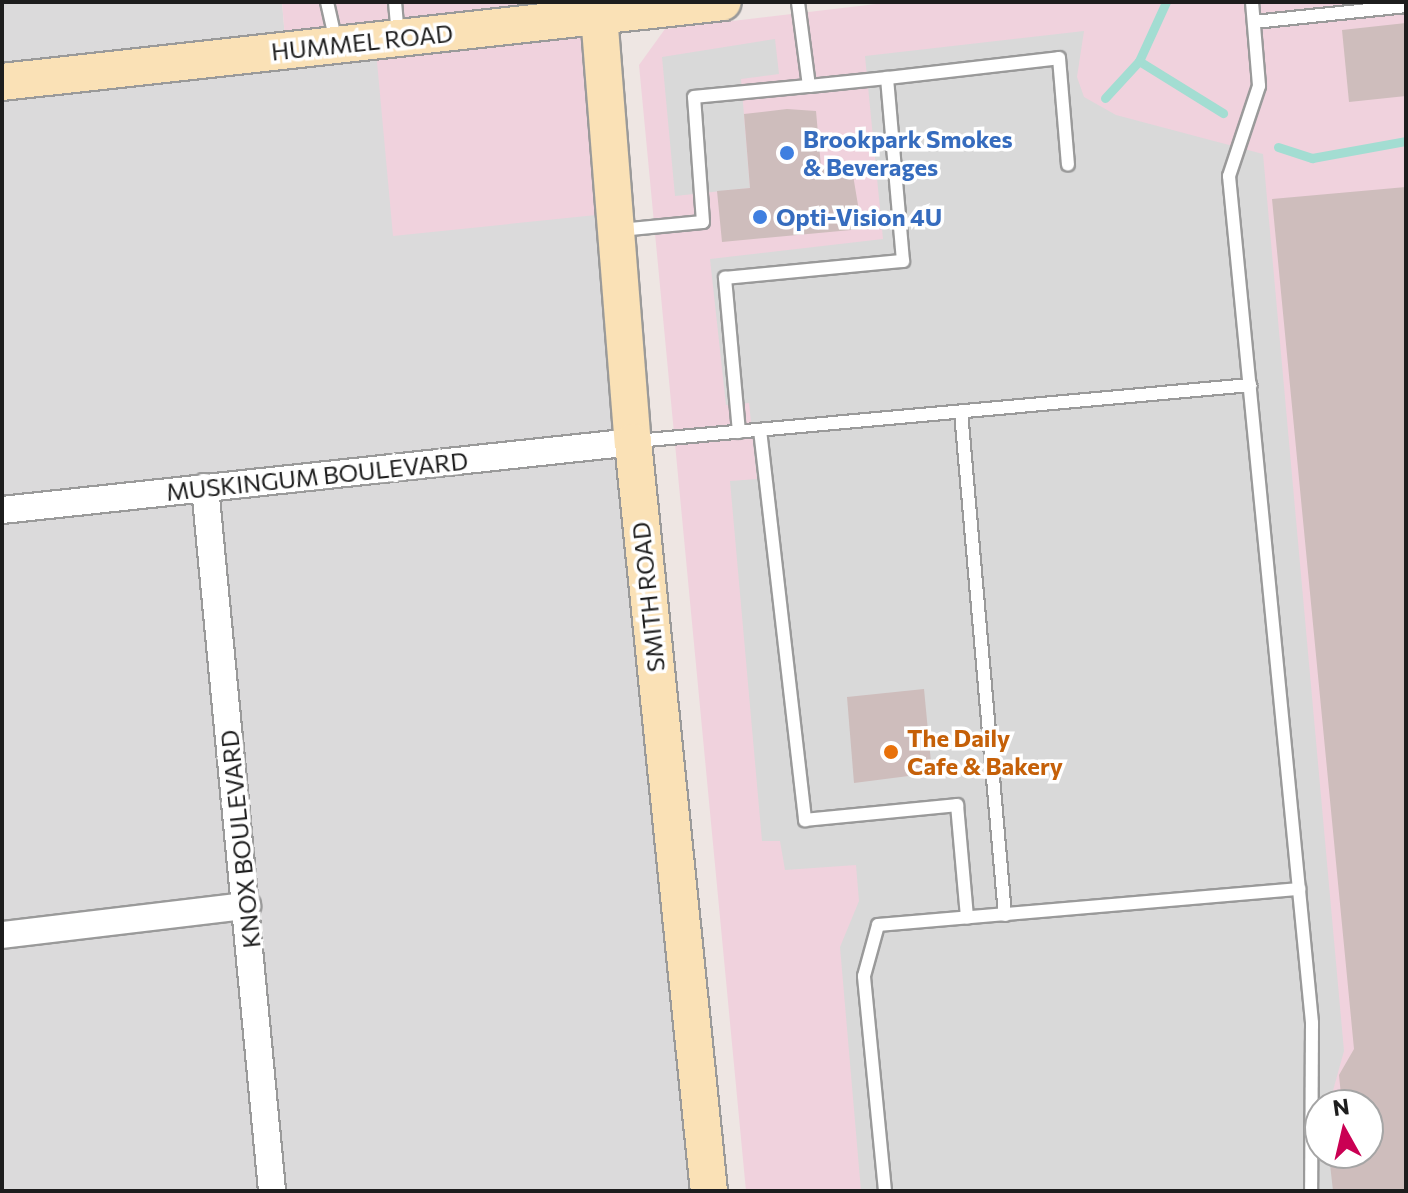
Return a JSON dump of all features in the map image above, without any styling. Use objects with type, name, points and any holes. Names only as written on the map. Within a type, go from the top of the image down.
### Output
[{"type":"main road","name":"HUMMEL ROAD","points":[[2,82],[399,38],[598,9],[723,2]]},
{"type":"main road","name":"SMITH ROAD","points":[[598,9],[633,442],[709,1191]]},
{"type":"street","name":"MUSKINGUM BOULEVARD","points":[[2,510],[633,442]]},
{"type":"street","name":"KNOX BOULEVARD","points":[[205,487],[272,1191]]},
{"type":"street","points":[[2,935],[247,906]]},
{"type":"lane","points":[[327,2],[337,45]]},
{"type":"lane","points":[[395,2],[399,38]]},
{"type":"lane","points":[[798,2],[809,86]]},
{"type":"lane","points":[[1252,2],[1259,86],[1229,176],[1312,1023],[1311,1191]]},
{"type":"lane","points":[[1254,22],[1406,6]]},
{"type":"lane","points":[[616,230],[703,222],[694,97],[1059,58],[1068,165]]},
{"type":"lane","points":[[739,432],[725,278],[903,261],[887,78]]},
{"type":"lane","points":[[633,442],[1250,385]]},
{"type":"lane","points":[[961,412],[1005,915]]},
{"type":"lane","points":[[760,430],[805,820],[957,805],[967,918]]},
{"type":"lane","points":[[885,1191],[865,958],[878,925],[1299,889]]},
{"type":"shaded area","points":[[2,2],[282,2],[285,38],[374,29],[606,214],[705,1191],[2,1191]]},
{"type":"shaded area","points":[[282,2],[620,2],[606,214],[393,236],[374,29],[285,38]]},
{"type":"shaded area","points":[[893,2],[1406,2],[1406,1191],[746,1191],[639,65],[665,29]]},
{"type":"shaded area","points":[[1084,31],[1077,77],[1084,97],[1116,115],[1263,154],[1344,1051],[1333,1089],[1304,1089],[1304,1169],[1334,1169],[1336,1191],[861,1191],[840,947],[859,901],[856,865],[785,870],[780,841],[762,841],[730,481],[757,479],[749,403],[726,405],[710,259],[883,239],[865,56]]},
{"type":"shaded area","points":[[775,39],[779,74],[741,79],[750,188],[675,196],[662,57]]},
{"type":"building","points":[[1406,23],[1406,96],[1349,102],[1342,30]]},
{"type":"building","points":[[787,109],[816,111],[821,167],[851,163],[862,229],[722,242],[717,191],[750,188],[744,114]]},
{"type":"building","points":[[1406,187],[1406,1191],[1333,1191],[1331,1169],[1384,1169],[1384,1089],[1340,1089],[1339,1075],[1354,1049],[1272,199]]},
{"type":"building","name":"The Daily Cafe & Bakery","points":[[924,689],[932,773],[854,783],[847,697]]},
{"type":"waterway","points":[[1166,2],[1139,61],[1223,113]]},
{"type":"waterway","points":[[1105,98],[1139,61]]},
{"type":"waterway","points":[[1278,147],[1312,158],[1406,141]]},
{"type":"place","name":"Brookpark Smokes & Beverages","points":[[787,153]]},
{"type":"place","name":"Opti-Vision 4U","points":[[760,217]]},
{"type":"place","name":"The Daily Cafe & Bakery","points":[[891,752]]}]
